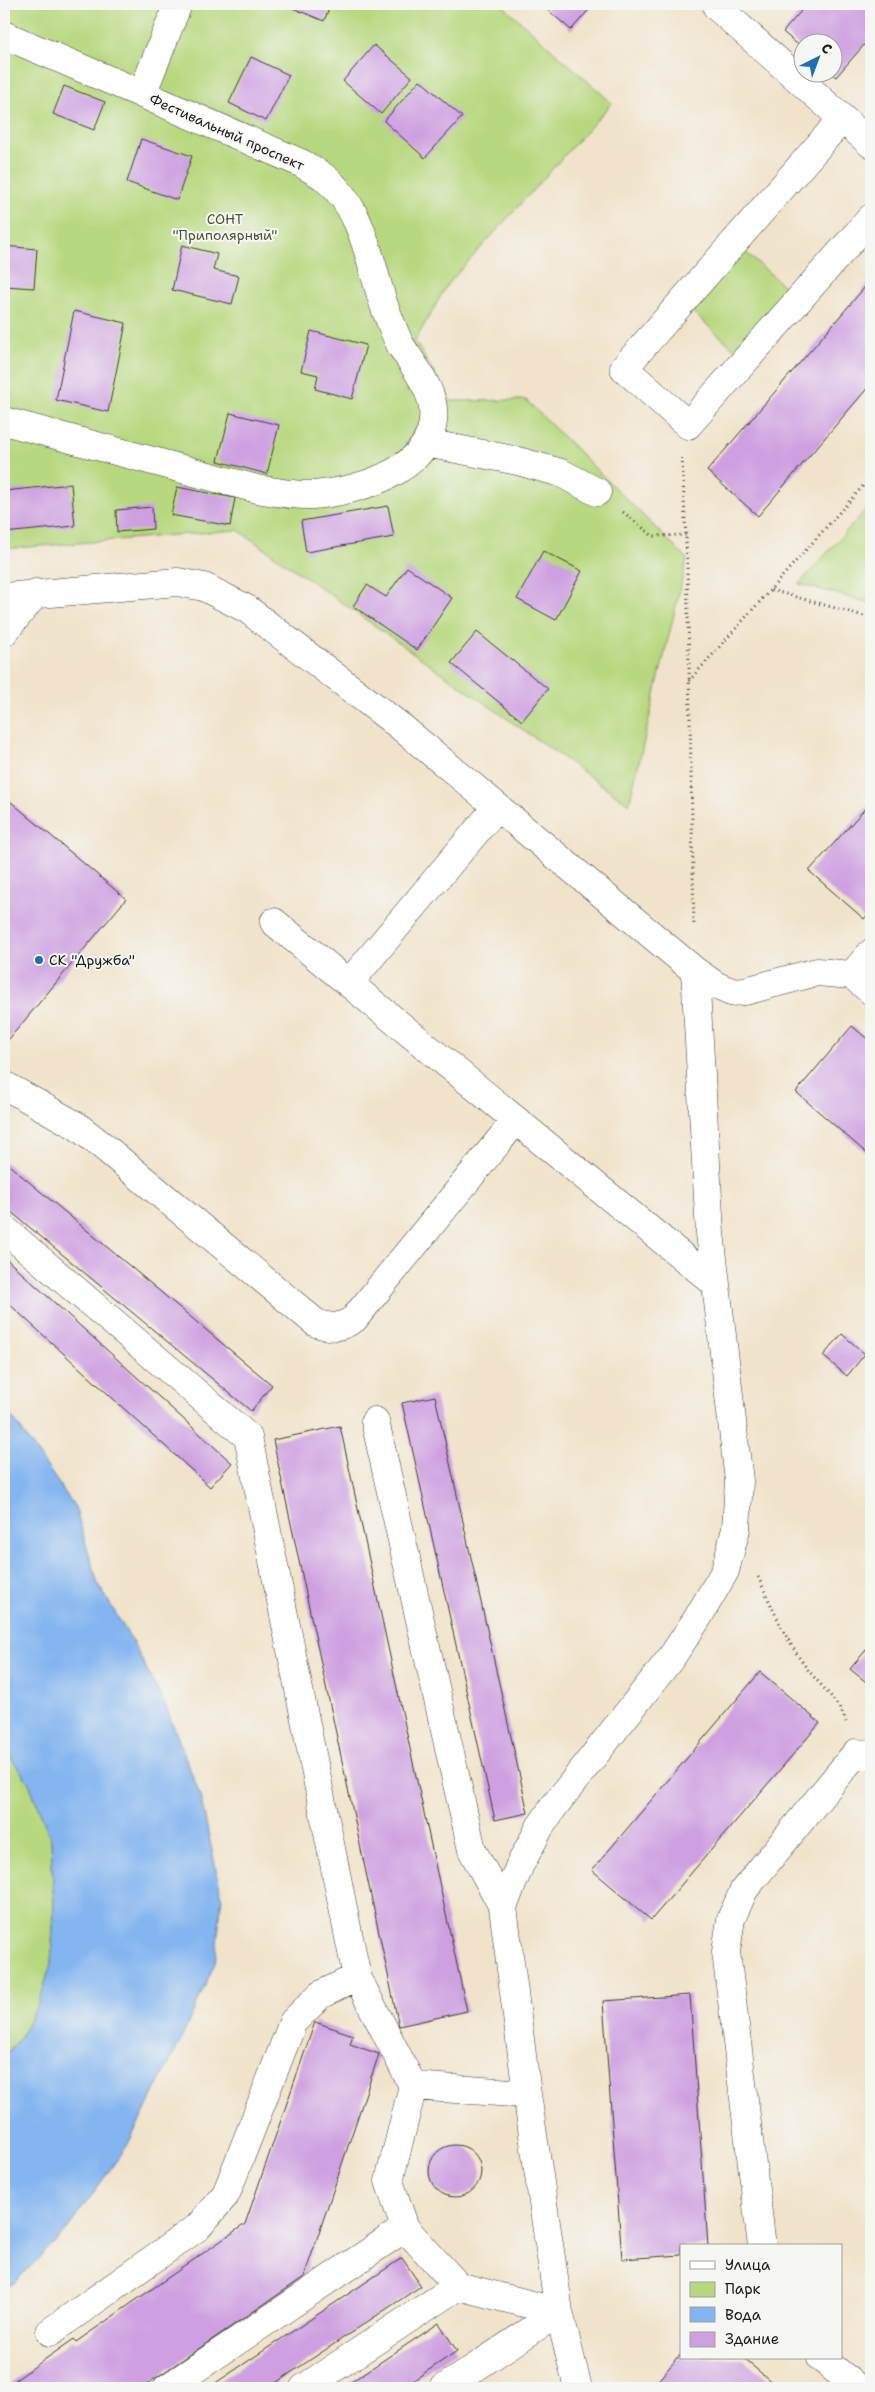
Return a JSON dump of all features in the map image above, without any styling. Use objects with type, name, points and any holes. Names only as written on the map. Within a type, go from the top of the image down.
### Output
[{"type":"lane","name":"Фестивальный проспект","points":[[4,421],[257,490],[284,494],[314,495],[379,479],[398,470],[414,459],[426,443],[433,423],[432,401],[400,343],[386,311],[358,222],[344,200],[326,179],[303,164],[142,94],[178,4]]},
{"type":"lane","points":[[717,7],[871,144]]},
{"type":"lane","points":[[4,35],[142,94]]},
{"type":"lane","points":[[842,119],[624,368],[688,426],[871,218]]},
{"type":"lane","points":[[426,443],[518,461],[561,473],[597,492]]},
{"type":"lane","points":[[4,597],[178,582],[204,587],[247,610],[401,727],[696,971],[715,985],[731,992],[745,992],[817,972],[862,983],[871,953]]},
{"type":"lane","points":[[4,632],[36,593]]},
{"type":"lane","points":[[349,984],[497,807]]},
{"type":"lane","points":[[274,922],[716,1284]]},
{"type":"lane","points":[[503,1907],[520,1865],[550,1812],[672,1658],[698,1619],[725,1571],[736,1529],[739,1481],[710,1224],[696,971]]},
{"type":"lane","points":[[4,1085],[77,1126],[316,1323],[329,1327],[342,1326],[354,1319],[516,1120]]},
{"type":"lane","points":[[4,1229],[248,1437],[357,1977],[413,2086],[389,2182],[405,2228],[458,2286],[559,2312]]},
{"type":"lane","points":[[375,1421],[472,1850],[503,1907],[527,2094],[559,2312],[578,2388]]},
{"type":"lane","points":[[762,2244],[726,1952],[731,1919],[744,1890],[864,1754]]},
{"type":"lane","points":[[50,2332],[198,2227],[226,2194],[293,2022],[320,1995],[357,1977]]},
{"type":"lane","points":[[413,2086],[527,2094]]},
{"type":"lane","points":[[167,2388],[405,2228]]},
{"type":"lane","points":[[304,2388],[458,2286]]},
{"type":"lane","points":[[444,2388],[559,2312]]},
{"type":"lane","points":[[823,2360],[858,2388]]},
{"type":"path","points":[[688,426],[682,460],[686,535],[696,971]]},
{"type":"path","points":[[689,681],[871,478]]},
{"type":"path","points":[[597,492],[653,536],[686,535]]},
{"type":"path","points":[[770,590],[871,618]]},
{"type":"path","points":[[736,1529],[787,1638],[803,1664],[835,1700],[864,1754]]},
{"type":"green space","name":"СОНТ \"Приполярный\"","points":[[4,4],[501,4],[612,103],[447,285],[415,341],[451,401],[526,400],[687,559],[629,804],[238,530],[4,549]]},
{"type":"green space","points":[[743,250],[791,292],[738,352],[690,310]]},
{"type":"green space","points":[[871,504],[871,603],[799,584]]},
{"type":"green space","points":[[4,1748],[29,1783],[51,1840],[54,1908],[51,1964],[39,2003],[20,2038],[4,2057]]},
{"type":"water","points":[[4,1409],[15,1421],[75,1507],[98,1584],[131,1639],[166,1707],[200,1795],[222,1897],[215,1963],[179,2044],[127,2146],[66,2231],[15,2282],[4,2290],[4,2057],[20,2038],[39,2003],[51,1964],[54,1908],[51,1840],[29,1783],[4,1748]]},
{"type":"building","points":[[283,4],[331,4],[324,21]]},
{"type":"building","points":[[541,4],[594,4],[571,30]]},
{"type":"building","points":[[807,4],[871,4],[871,37],[842,70],[842,32],[792,32],[792,40],[783,32]]},
{"type":"building","points":[[374,45],[412,77],[381,114],[343,81]]},
{"type":"building","points":[[251,57],[289,75],[266,121],[229,103]]},
{"type":"building","points":[[420,80],[462,117],[425,158],[384,121]]},
{"type":"building","points":[[64,86],[105,102],[94,130],[53,114]]},
{"type":"building","points":[[141,139],[192,156],[177,200],[127,182]]},
{"type":"building","points":[[182,245],[217,254],[213,270],[239,276],[232,304],[172,290]]},
{"type":"building","points":[[4,246],[37,249],[34,288],[4,286]]},
{"type":"building","points":[[871,280],[871,384],[758,516],[707,471]]},
{"type":"building","points":[[74,311],[126,323],[108,412],[56,400]]},
{"type":"building","points":[[311,331],[366,345],[352,399],[315,389],[318,375],[301,371]]},
{"type":"building","points":[[230,413],[279,425],[267,474],[218,461]]},
{"type":"building","points":[[71,484],[75,526],[4,533],[4,491]]},
{"type":"building","points":[[177,487],[235,498],[230,526],[171,515]]},
{"type":"building","points":[[388,506],[394,537],[306,552],[301,521]]},
{"type":"building","points":[[152,507],[153,529],[117,532],[116,510]]},
{"type":"building","points":[[543,551],[582,571],[556,620],[517,599]]},
{"type":"building","points":[[407,567],[452,598],[417,650],[353,606],[367,585],[386,597]]},
{"type":"building","points":[[477,632],[548,689],[522,721],[451,663]]},
{"type":"building","name":"СК \"Дружба\"","points":[[4,796],[126,899],[4,1045]]},
{"type":"building","points":[[871,802],[871,911],[864,919],[809,871]]},
{"type":"building","points":[[852,1026],[871,1042],[871,1157],[796,1092]]},
{"type":"building","points":[[4,1161],[272,1385],[251,1411],[4,1206]]},
{"type":"building","points":[[4,1257],[232,1463],[210,1487],[7,1302],[4,1306]]},
{"type":"building","points":[[842,1334],[865,1354],[847,1376],[823,1356]]},
{"type":"building","points":[[435,1396],[528,1813],[495,1820],[402,1403]]},
{"type":"building","points":[[340,1426],[467,2011],[399,2026],[273,1440]]},
{"type":"building","points":[[871,1644],[871,1686],[850,1669]]},
{"type":"building","points":[[760,1672],[820,1723],[651,1920],[592,1870]]},
{"type":"building","points":[[690,1995],[708,2244],[680,2244],[680,2255],[622,2259],[603,2001]]},
{"type":"building","points":[[315,2022],[353,2035],[350,2044],[379,2054],[304,2277],[141,2388],[4,2388],[74,2339],[76,2342],[245,2224]]},
{"type":"building","points":[[455,2145],[465,2147],[473,2153],[479,2161],[481,2171],[479,2181],[473,2189],[465,2195],[455,2197],[445,2195],[437,2189],[431,2181],[429,2171],[431,2161],[437,2153],[445,2147]]},
{"type":"building","points":[[402,2258],[421,2286],[268,2388],[208,2388]]},
{"type":"building","points":[[439,2323],[457,2351],[402,2388],[342,2388]]},
{"type":"building","points":[[680,2355],[680,2360],[745,2360],[779,2388],[660,2388],[655,2384]]},
{"type":"place","name":"СК \"Дружба\"","points":[[39,960]]}]
